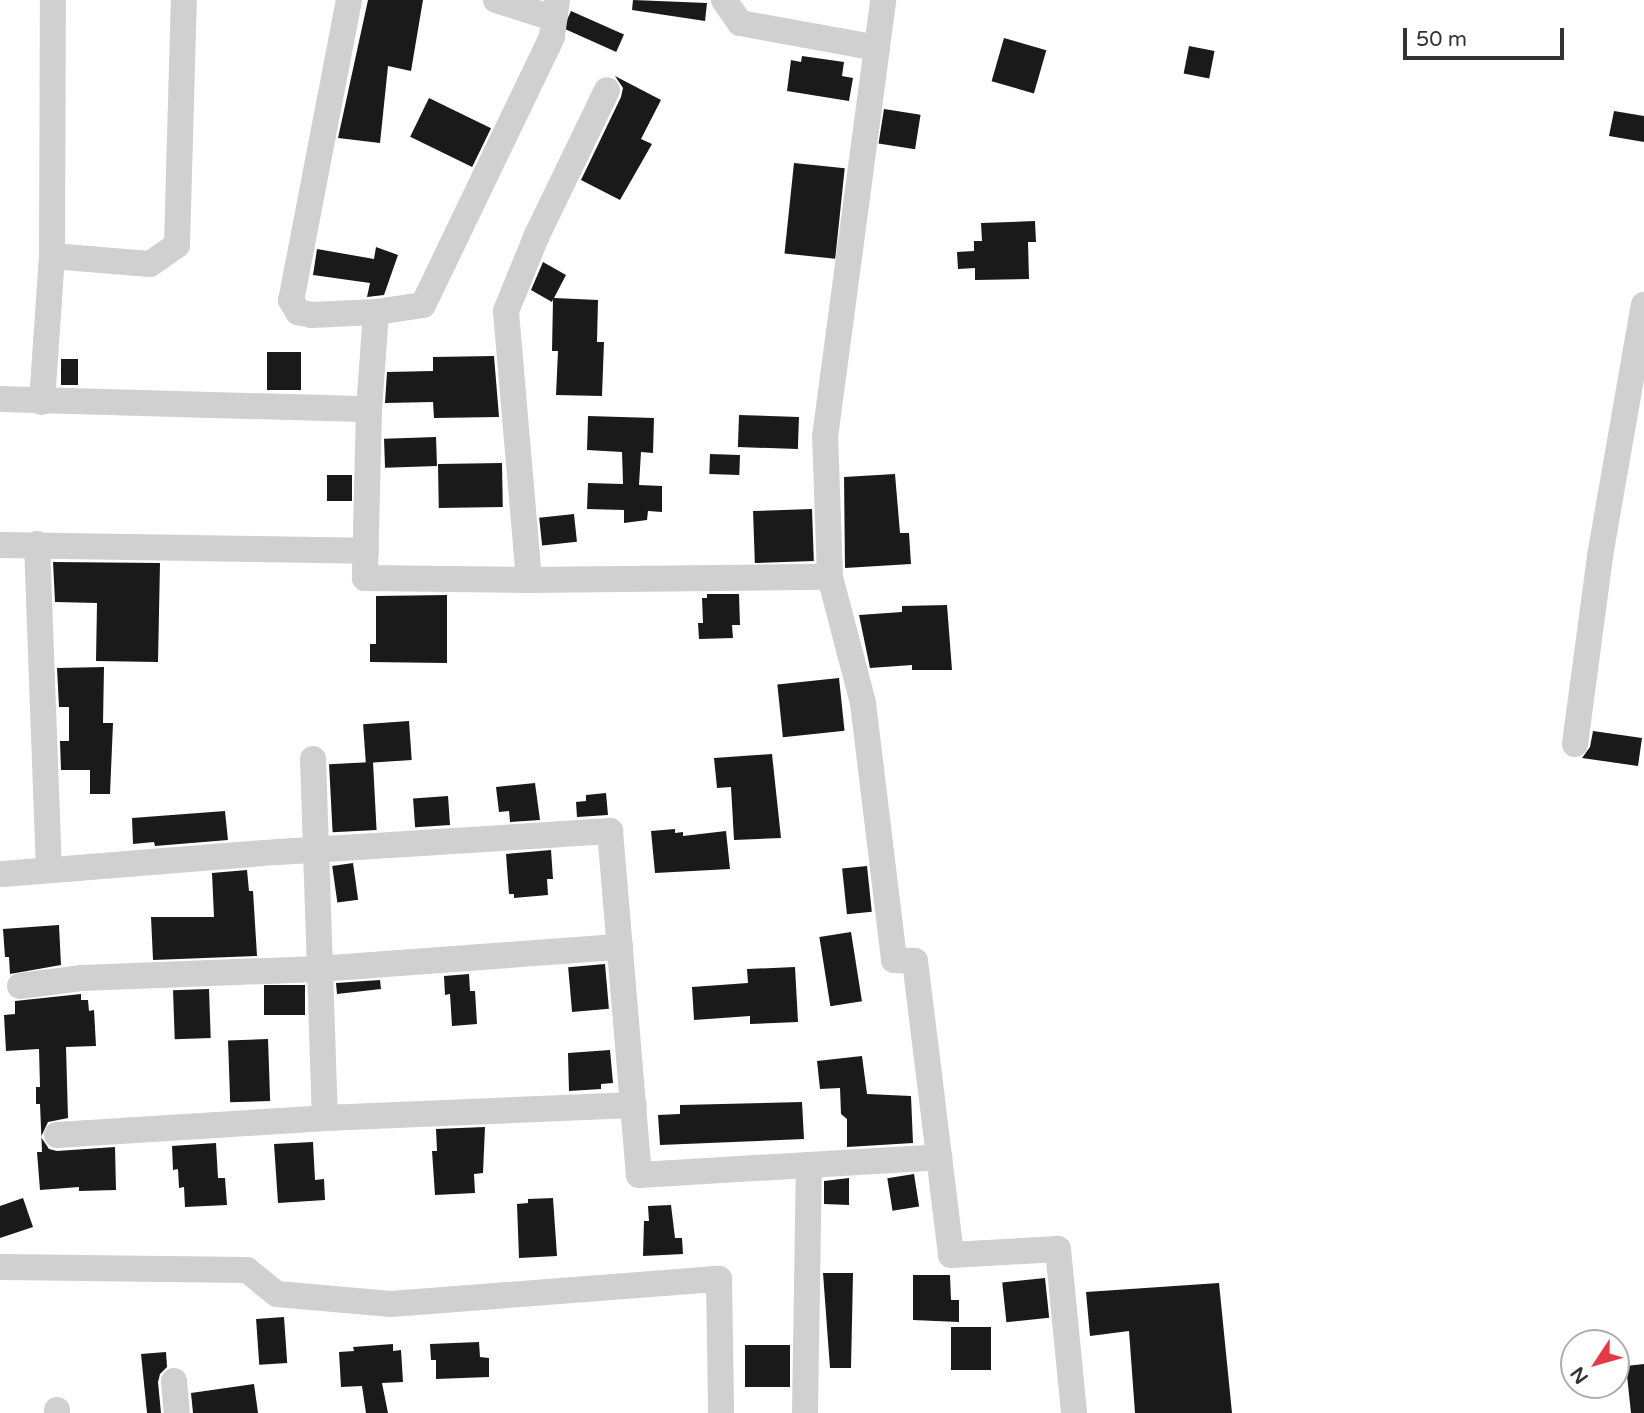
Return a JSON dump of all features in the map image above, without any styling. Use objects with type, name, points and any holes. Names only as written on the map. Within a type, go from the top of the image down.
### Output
[{"type":"street","points":[[42,402],[52,256],[53,0]]},
{"type":"street","points":[[52,256],[150,264],[177,246],[184,0]]},
{"type":"street","points":[[349,0],[291,300],[298,312],[311,315],[376,312],[423,305],[552,37],[555,9],[496,0]]},
{"type":"street","points":[[724,0],[740,23],[877,48]]},
{"type":"street","points":[[883,0],[825,437],[830,577],[863,703],[894,960],[915,961],[951,1255],[1058,1249],[1074,1413]]},
{"type":"street","points":[[529,580],[506,311],[536,237],[607,90]]},
{"type":"street","points":[[1575,744],[1600,556],[1644,305]]},
{"type":"street","points":[[376,312],[369,409],[365,578],[529,580],[830,577]]},
{"type":"street","points":[[0,399],[369,409]]},
{"type":"street","points":[[37,544],[49,870]]},
{"type":"street","points":[[0,545],[366,551]]},
{"type":"street","points":[[313,759],[325,1118]]},
{"type":"street","points":[[3,874],[316,849],[610,831],[639,1175],[939,1157]]},
{"type":"street","points":[[20,986],[82,978],[318,969],[620,947]]},
{"type":"street","points":[[57,1135],[325,1118],[634,1105]]},
{"type":"street","points":[[805,1413],[809,1165]]},
{"type":"street","points":[[0,1267],[247,1270],[277,1294],[391,1304],[719,1279],[721,1413]]},
{"type":"street","points":[[174,1381],[177,1413]]},
{"type":"building","points":[[368,0],[423,0],[411,71],[388,66],[380,143],[338,138]]},
{"type":"building","points":[[633,0],[707,3],[705,21],[632,10]]},
{"type":"building","points":[[571,11],[624,35],[616,52],[563,28]]},
{"type":"building","points":[[1004,38],[1046,50],[1034,93],[992,81]]},
{"type":"building","points":[[1189,46],[1215,51],[1209,78],[1184,73]]},
{"type":"building","points":[[802,56],[844,62],[842,76],[853,78],[849,101],[787,91],[791,60],[801,62]]},
{"type":"building","points":[[615,76],[661,100],[641,139],[652,144],[620,200],[581,180],[621,97],[623,88]]},
{"type":"building","points":[[429,98],[491,128],[472,167],[410,137]]},
{"type":"building","points":[[884,109],[921,115],[915,149],[879,144]]},
{"type":"building","points":[[1614,111],[1644,116],[1644,142],[1609,136]]},
{"type":"building","points":[[794,163],[845,168],[835,259],[784,254]]},
{"type":"building","points":[[1035,221],[1036,242],[1028,242],[1029,279],[975,280],[975,268],[958,269],[957,252],[974,251],[974,241],[982,241],[981,223]]},
{"type":"building","points":[[376,247],[398,255],[384,295],[367,297],[370,283],[313,275],[317,249],[374,259]]},
{"type":"building","points":[[543,262],[566,275],[554,298],[598,300],[597,342],[604,342],[602,396],[556,395],[558,351],[552,351],[553,299],[552,302],[531,290]]},
{"type":"building","points":[[267,352],[301,352],[301,390],[267,390]]},
{"type":"building","points":[[494,356],[499,417],[434,418],[433,402],[385,403],[387,372],[433,371],[433,357]]},
{"type":"building","points":[[61,359],[78,359],[78,385],[61,385]]},
{"type":"building","points":[[739,415],[799,417],[798,449],[738,447]]},
{"type":"building","points":[[588,416],[654,418],[653,453],[641,452],[639,485],[662,486],[662,512],[648,511],[647,520],[624,523],[624,510],[587,509],[588,483],[623,484],[622,452],[587,450]]},
{"type":"building","points":[[436,437],[437,466],[385,468],[384,439]]},
{"type":"building","points":[[710,454],[740,455],[739,475],[709,474]]},
{"type":"building","points":[[502,463],[503,507],[439,508],[438,464]]},
{"type":"building","points":[[895,474],[900,533],[909,533],[911,564],[845,568],[844,477]]},
{"type":"building","points":[[327,475],[352,475],[352,501],[327,501]]},
{"type":"building","points":[[812,509],[814,561],[755,563],[753,511]]},
{"type":"building","points":[[574,514],[577,542],[542,546],[539,518]]},
{"type":"building","points":[[53,562],[160,563],[158,662],[96,661],[97,603],[55,602]]},
{"type":"building","points":[[707,594],[739,594],[740,625],[732,625],[733,638],[699,639],[698,623],[703,623],[702,598],[707,598]]},
{"type":"building","points":[[447,595],[447,663],[370,662],[370,644],[376,644],[376,596]]},
{"type":"building","points":[[947,605],[952,670],[912,670],[912,665],[870,668],[859,615],[902,612],[902,606]]},
{"type":"building","points":[[104,667],[103,723],[113,723],[110,794],[90,794],[90,770],[61,770],[60,741],[69,741],[69,707],[59,707],[57,668]]},
{"type":"building","points":[[839,678],[845,731],[783,737],[777,684]]},
{"type":"building","points":[[409,721],[412,760],[366,763],[363,724]]},
{"type":"building","points":[[1593,731],[1642,738],[1638,766],[1582,758],[1590,747]]},
{"type":"building","points":[[772,754],[781,838],[734,840],[731,787],[717,788],[714,758]]},
{"type":"building","points":[[373,762],[377,830],[333,832],[329,764]]},
{"type":"building","points":[[535,783],[540,820],[510,822],[509,811],[499,812],[496,787]]},
{"type":"building","points":[[606,793],[608,815],[577,817],[576,802],[586,801],[586,795]]},
{"type":"building","points":[[448,796],[450,825],[415,827],[413,798]]},
{"type":"building","points":[[225,811],[228,840],[155,846],[154,842],[133,844],[132,818]]},
{"type":"building","points":[[675,829],[675,833],[683,832],[683,836],[726,831],[730,869],[655,873],[651,831]]},
{"type":"building","points":[[551,850],[553,879],[547,879],[548,895],[514,898],[514,894],[509,894],[506,854]]},
{"type":"building","points":[[353,863],[358,900],[337,903],[332,866]]},
{"type":"building","points":[[867,866],[872,912],[847,914],[842,869]]},
{"type":"building","points":[[247,870],[249,891],[253,891],[257,956],[153,960],[151,917],[214,917],[212,873]]},
{"type":"building","points":[[59,925],[61,965],[10,974],[9,957],[5,957],[3,929]]},
{"type":"building","points":[[851,932],[862,1001],[830,1006],[819,937]]},
{"type":"building","points":[[605,964],[609,1009],[572,1012],[568,967]]},
{"type":"building","points":[[795,967],[798,1022],[750,1024],[750,1016],[694,1020],[692,987],[748,983],[747,969]]},
{"type":"building","points":[[469,974],[470,991],[475,991],[477,1024],[452,1026],[450,994],[445,995],[444,976]]},
{"type":"building","points":[[380,980],[381,989],[337,994],[336,983]]},
{"type":"building","points":[[264,985],[305,985],[305,1015],[264,1015]]},
{"type":"building","points":[[209,989],[211,1038],[175,1039],[173,990]]},
{"type":"building","points":[[81,994],[81,1000],[88,1000],[89,1011],[94,1010],[96,1046],[66,1047],[68,1118],[48,1122],[41,1136],[40,1104],[36,1104],[36,1087],[40,1087],[39,1049],[6,1051],[4,1015],[15,1014],[15,1001]]},
{"type":"building","points":[[268,1039],[270,1101],[230,1102],[228,1040]]},
{"type":"building","points":[[610,1050],[613,1083],[601,1084],[601,1089],[569,1091],[568,1053]]},
{"type":"building","points":[[862,1056],[867,1094],[911,1096],[913,1143],[847,1147],[847,1119],[841,1114],[840,1088],[820,1089],[817,1061]]},
{"type":"building","points":[[802,1102],[804,1139],[660,1145],[658,1115],[680,1114],[680,1105]]},
{"type":"building","points":[[485,1127],[483,1173],[474,1174],[475,1193],[435,1195],[432,1151],[437,1151],[436,1129]]},
{"type":"building","points":[[41,1138],[49,1149],[57,1151],[115,1147],[116,1190],[79,1191],[79,1187],[40,1190],[37,1152],[42,1152]]},
{"type":"building","points":[[313,1142],[315,1180],[324,1179],[325,1200],[278,1203],[274,1144]]},
{"type":"building","points":[[216,1143],[218,1178],[225,1178],[227,1205],[185,1207],[184,1187],[179,1188],[178,1169],[173,1170],[172,1146]]},
{"type":"building","points":[[914,1174],[919,1207],[892,1211],[887,1178]]},
{"type":"building","points":[[849,1178],[849,1205],[824,1204],[824,1181]]},
{"type":"building","points":[[23,1198],[33,1227],[0,1238],[0,1206]]},
{"type":"building","points":[[553,1198],[557,1256],[519,1258],[517,1204],[528,1203],[528,1199]]},
{"type":"building","points":[[671,1205],[675,1238],[682,1238],[683,1254],[643,1256],[644,1221],[649,1221],[648,1206]]},
{"type":"building","points":[[823,1273],[853,1273],[851,1368],[830,1368]]},
{"type":"building","points":[[913,1275],[950,1275],[951,1300],[959,1300],[959,1322],[913,1320]]},
{"type":"building","points":[[1045,1278],[1049,1318],[1006,1322],[1002,1282]]},
{"type":"building","points":[[1219,1283],[1232,1413],[1135,1413],[1129,1331],[1090,1336],[1086,1292]]},
{"type":"building","points":[[284,1317],[287,1363],[259,1365],[256,1319]]},
{"type":"building","points":[[951,1327],[991,1327],[991,1370],[951,1370]]},
{"type":"building","points":[[479,1342],[480,1357],[489,1358],[489,1377],[436,1379],[436,1360],[431,1360],[430,1344]]},
{"type":"building","points":[[393,1344],[393,1351],[401,1350],[403,1382],[382,1383],[388,1413],[366,1413],[362,1386],[341,1387],[339,1352],[354,1351],[353,1347]]},
{"type":"building","points":[[745,1345],[790,1345],[790,1387],[745,1387]]},
{"type":"building","points":[[166,1352],[167,1367],[160,1374],[158,1382],[161,1413],[147,1413],[141,1354]]},
{"type":"building","points":[[1644,1364],[1644,1413],[1631,1413],[1630,1366]]},
{"type":"building","points":[[254,1384],[258,1413],[193,1413],[191,1393]]}]
